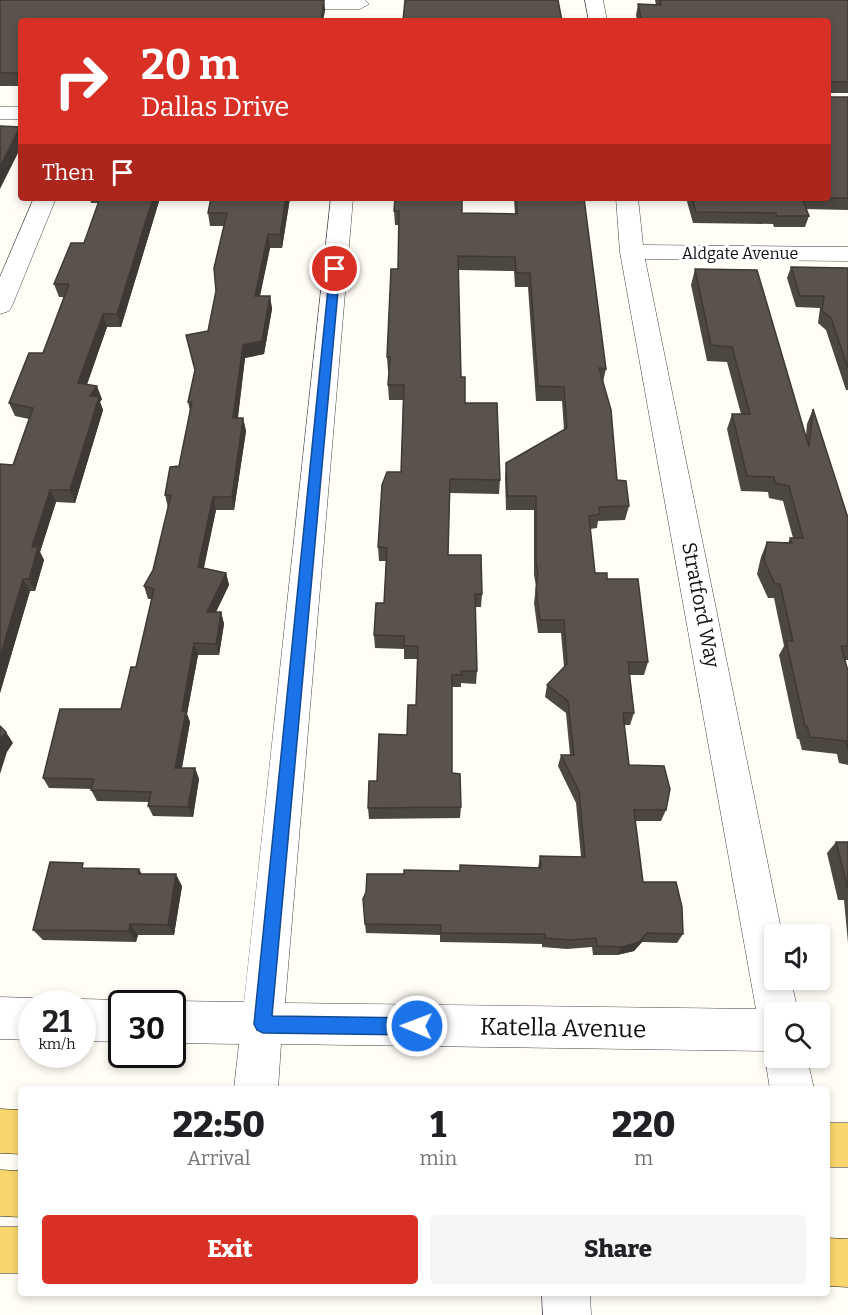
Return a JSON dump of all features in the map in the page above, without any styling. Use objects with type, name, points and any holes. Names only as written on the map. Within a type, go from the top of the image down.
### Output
[{"type":"main road","points":[[0,1131],[18,1132]]},
{"type":"main road","points":[[830,1144],[848,1145]]},
{"type":"main road","points":[[0,1193],[18,1194]]},
{"type":"main road","points":[[0,1250],[18,1250]]},
{"type":"main road","points":[[830,1262],[848,1263]]},
{"type":"street","points":[[594,0],[597,18]]},
{"type":"street","points":[[267,4],[360,8]]},
{"type":"street","points":[[0,113],[18,113]]},
{"type":"street","points":[[0,306],[44,201]]},
{"type":"street","points":[[256,1086],[342,201]]},
{"type":"street","name":"Stratford Way","points":[[627,201],[632,252],[775,1002]]},
{"type":"street","name":"Aldgate Avenue","points":[[632,252],[848,254]]},
{"type":"street","points":[[0,1018],[18,1019]]},
{"type":"street","name":"Katella Avenue","points":[[186,1022],[764,1030]]},
{"type":"street","points":[[788,1068],[791,1086]]},
{"type":"street","points":[[566,1296],[567,1315]]},
{"type":"building","points":[[0,0],[324,0],[321,18],[18,18],[18,73],[0,73]]},
{"type":"building","points":[[405,0],[558,0],[561,18],[403,18]]},
{"type":"building","points":[[660,0],[848,0],[848,82],[831,82],[831,18],[641,18],[638,4],[661,5]]},
{"type":"building","points":[[831,97],[848,97],[848,198],[831,198]]},
{"type":"building","points":[[0,126],[18,127],[18,131],[0,167]]},
{"type":"building","points":[[99,201],[152,201],[117,314],[103,314],[78,383],[97,386],[90,396],[99,397],[70,490],[50,490],[32,547],[38,547],[29,579],[23,579],[0,657],[0,464],[13,465],[33,408],[9,403],[29,353],[43,353],[69,284],[54,284],[71,243],[84,243]]},
{"type":"building","points":[[210,201],[286,201],[280,235],[268,234],[255,296],[270,296],[262,341],[243,345],[233,418],[243,418],[232,497],[213,497],[198,567],[226,573],[207,612],[221,612],[216,644],[194,643],[182,711],[186,711],[175,768],[195,768],[188,807],[148,806],[151,792],[91,790],[94,779],[43,778],[60,709],[121,709],[131,667],[136,667],[154,589],[144,586],[153,570],[171,495],[165,495],[170,467],[179,466],[192,402],[188,402],[195,370],[186,335],[208,331],[216,291],[214,268],[227,213],[208,213]]},
{"type":"building","points":[[395,201],[462,201],[462,213],[517,214],[516,201],[584,201],[606,369],[599,368],[611,410],[617,480],[626,481],[629,506],[599,507],[600,514],[589,516],[595,573],[607,573],[607,579],[638,579],[648,662],[628,662],[634,713],[623,713],[629,765],[664,766],[670,789],[666,810],[634,810],[643,882],[676,882],[682,907],[683,934],[647,933],[639,942],[622,947],[597,946],[596,938],[570,940],[545,938],[545,934],[441,933],[441,925],[365,924],[363,899],[366,892],[367,874],[404,874],[404,870],[460,871],[460,865],[541,868],[540,856],[585,857],[579,791],[561,755],[574,755],[568,701],[547,685],[567,664],[564,620],[540,620],[536,589],[538,573],[536,496],[507,496],[506,463],[567,428],[564,387],[538,386],[530,273],[516,273],[515,257],[458,256],[461,377],[465,377],[465,403],[497,403],[500,480],[450,479],[448,555],[481,555],[482,594],[475,594],[477,671],[461,671],[462,675],[452,675],[452,773],[460,774],[461,807],[368,808],[369,781],[377,781],[379,734],[407,735],[408,705],[416,705],[418,646],[404,646],[404,636],[374,635],[376,603],[384,603],[387,548],[378,547],[382,485],[387,472],[401,472],[404,385],[388,385],[390,357],[387,357],[391,269],[398,269],[399,211],[394,211]]},
{"type":"building","points":[[693,201],[803,201],[809,216],[777,216],[776,213],[696,212]]},
{"type":"building","points":[[791,267],[848,268],[848,368],[831,318],[822,311],[824,296],[800,296]]},
{"type":"building","points":[[695,269],[757,270],[809,447],[813,409],[848,518],[848,646],[841,646],[848,671],[848,750],[846,741],[810,737],[807,726],[805,726],[786,641],[793,641],[780,584],[775,584],[764,560],[767,542],[792,543],[790,538],[803,538],[789,486],[775,483],[774,477],[747,476],[732,414],[750,414],[732,347],[711,345]]},
{"type":"building","points":[[0,726],[6,732],[0,740]]},
{"type":"building","points":[[836,842],[848,842],[848,889]]},
{"type":"building","points":[[50,862],[83,863],[82,868],[139,869],[138,874],[176,874],[168,925],[130,924],[129,931],[33,930]]},
{"type":"route","points":[[335,269],[263,1024],[417,1026]]}]
